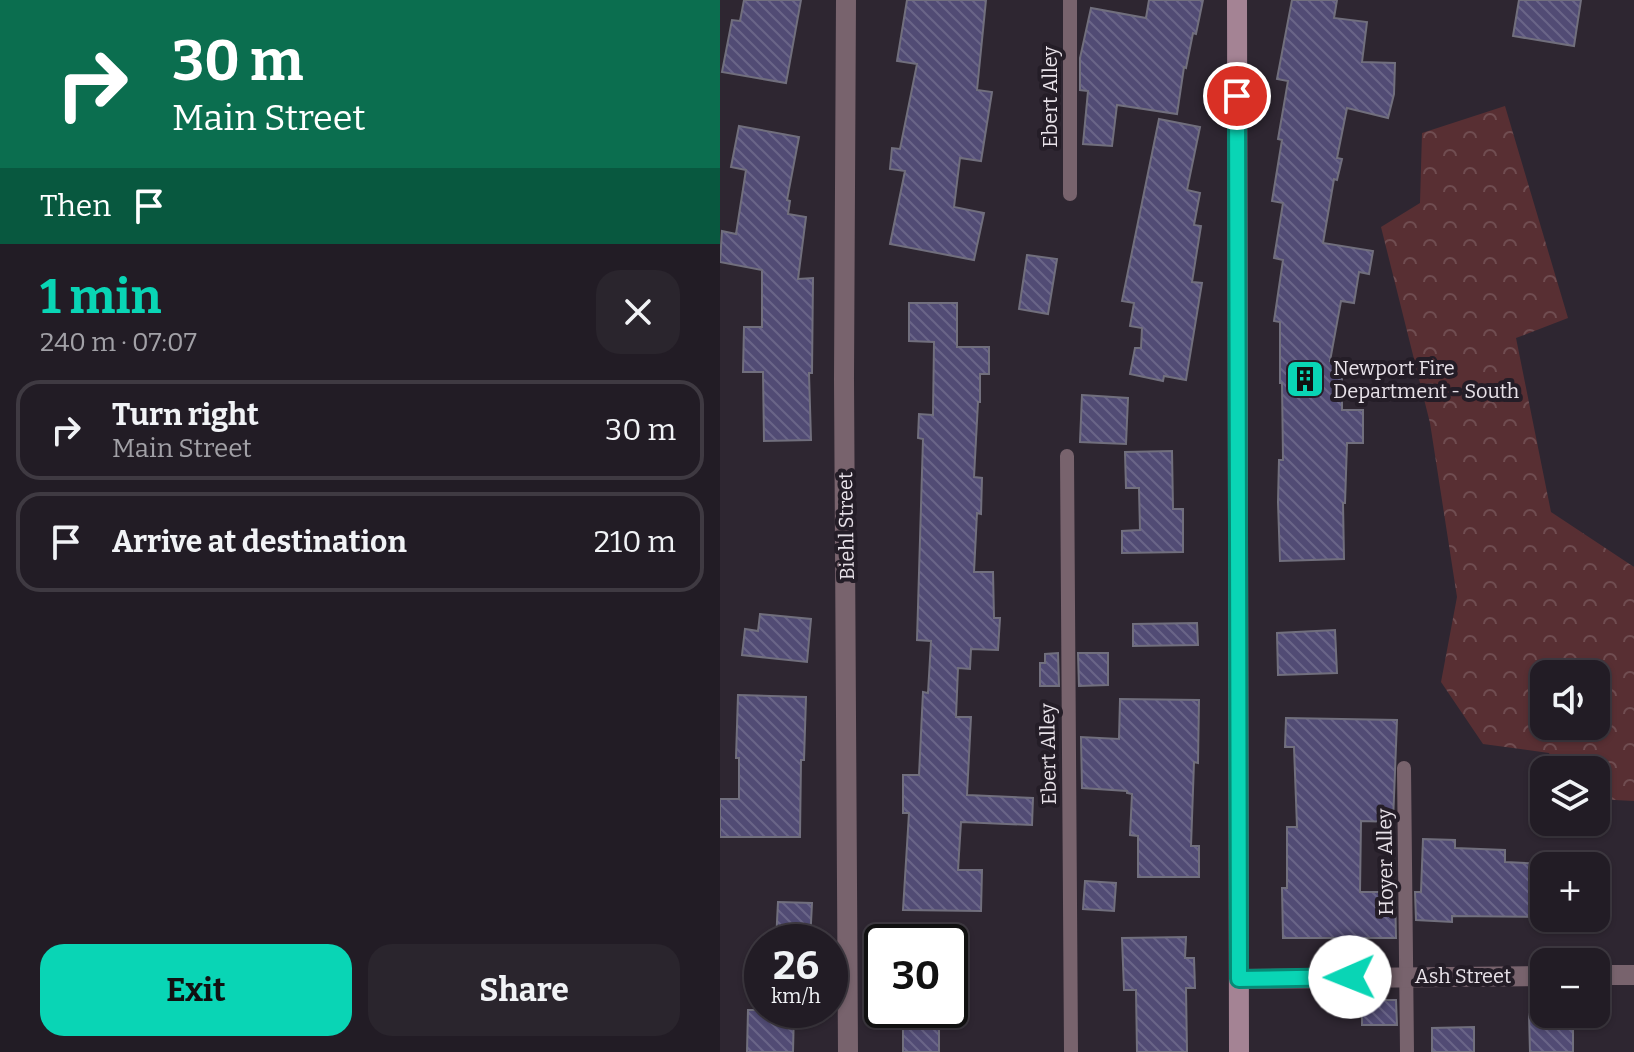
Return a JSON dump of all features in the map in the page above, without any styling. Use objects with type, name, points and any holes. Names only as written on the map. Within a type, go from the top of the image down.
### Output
[{"type":"street","name":"Biehl Street","points":[[846,0],[844,379],[848,1052]]},
{"type":"street","points":[[1237,0],[1239,1052]]},
{"type":"street","points":[[1610,975],[1634,975]]},
{"type":"street","name":"Ash Street","points":[[1239,979],[1530,976]]},
{"type":"lane","name":"Ebert Alley","points":[[1070,0],[1070,194]]},
{"type":"lane","name":"Ebert Alley","points":[[1067,456],[1071,1052]]},
{"type":"lane","name":"Hoyer Alley","points":[[1404,768],[1407,1052]]},
{"type":"green space","points":[[1505,106],[1568,318],[1516,338],[1551,512],[1634,567],[1634,801],[1610,800],[1610,756],[1550,756],[1549,753],[1483,744],[1441,682],[1457,597],[1430,423],[1381,227],[1420,203],[1422,133]]},
{"type":"building","points":[[744,0],[801,0],[786,83],[722,72],[732,20],[740,21]]},
{"type":"building","points":[[907,0],[986,0],[977,90],[992,92],[981,161],[960,158],[954,207],[984,213],[974,260],[890,244],[905,171],[890,169],[892,148],[900,149],[917,64],[897,61]]},
{"type":"building","points":[[1149,0],[1203,0],[1196,34],[1193,33],[1184,67],[1177,114],[1117,105],[1112,146],[1083,144],[1088,91],[1080,90],[1080,58],[1091,8],[1146,18]]},
{"type":"building","points":[[1292,0],[1337,0],[1334,18],[1367,22],[1362,62],[1395,63],[1394,94],[1388,118],[1347,108],[1337,158],[1342,159],[1337,180],[1334,179],[1323,243],[1373,251],[1369,274],[1359,272],[1354,303],[1341,301],[1330,361],[1342,360],[1342,410],[1363,410],[1363,443],[1347,443],[1343,503],[1344,559],[1280,561],[1278,502],[1279,460],[1283,460],[1282,383],[1280,322],[1274,321],[1283,260],[1274,258],[1283,203],[1272,201],[1288,81],[1277,79]]},
{"type":"building","points":[[1519,0],[1581,0],[1574,46],[1513,36]]},
{"type":"building","points":[[1159,119],[1200,127],[1187,190],[1200,193],[1194,225],[1201,226],[1192,282],[1202,283],[1186,380],[1164,376],[1163,381],[1130,374],[1135,348],[1141,348],[1142,328],[1130,326],[1134,303],[1122,301]]},
{"type":"building","points":[[739,126],[799,137],[787,200],[790,201],[788,214],[806,217],[798,279],[813,278],[812,373],[809,373],[811,440],[764,441],[763,372],[743,372],[744,327],[762,327],[762,270],[720,262],[722,231],[736,234],[746,170],[731,167]]},
{"type":"building","points":[[1027,255],[1057,259],[1048,314],[1019,309]]},
{"type":"building","points":[[909,303],[957,303],[957,347],[989,347],[989,374],[980,374],[978,402],[974,477],[982,478],[974,572],[993,572],[994,618],[1000,618],[998,650],[971,649],[970,669],[958,668],[956,717],[971,717],[967,795],[1033,798],[1032,825],[961,822],[958,870],[982,870],[981,911],[903,910],[909,813],[903,813],[903,775],[919,775],[923,692],[928,693],[931,641],[917,640],[923,439],[918,438],[919,414],[933,415],[934,342],[909,341]]},
{"type":"building","points":[[1082,395],[1128,398],[1126,444],[1080,442]]},
{"type":"building","points":[[1172,451],[1173,509],[1183,509],[1183,552],[1122,553],[1122,531],[1140,530],[1139,488],[1126,488],[1125,452]]},
{"type":"building","points":[[760,614],[811,619],[807,662],[742,655],[745,629],[758,631]]},
{"type":"building","points":[[1197,623],[1198,645],[1133,646],[1133,624]]},
{"type":"building","points":[[1335,630],[1337,673],[1278,675],[1277,633]]},
{"type":"building","points":[[1058,653],[1059,686],[1040,686],[1040,663],[1045,663],[1045,654]]},
{"type":"building","points":[[1078,653],[1108,653],[1108,685],[1079,686]]},
{"type":"building","points":[[738,695],[806,697],[800,837],[720,837],[720,799],[739,799],[739,758],[736,758]]},
{"type":"building","points":[[1120,699],[1199,700],[1198,763],[1194,762],[1191,846],[1199,846],[1199,877],[1138,877],[1138,836],[1130,835],[1132,794],[1082,788],[1081,737],[1119,739]]},
{"type":"building","points":[[1286,718],[1397,720],[1393,822],[1361,821],[1360,892],[1395,892],[1396,938],[1283,938],[1282,888],[1287,888],[1287,827],[1297,827],[1294,747],[1285,747]]},
{"type":"building","points":[[1423,839],[1455,840],[1455,848],[1505,850],[1505,862],[1530,863],[1530,917],[1452,916],[1452,922],[1416,920],[1415,892],[1421,892]]},
{"type":"building","points":[[1085,881],[1116,883],[1114,911],[1083,909]]},
{"type":"building","points":[[778,902],[812,903],[811,924],[777,924]]},
{"type":"building","points":[[1186,937],[1185,958],[1194,958],[1195,988],[1186,988],[1187,1052],[1137,1052],[1136,990],[1124,990],[1122,938]]},
{"type":"building","points":[[1362,1000],[1396,1000],[1397,1025],[1362,1025]]},
{"type":"building","points":[[1529,1014],[1530,1028],[1573,1028],[1573,1052],[1530,1052]]},
{"type":"building","points":[[1474,1027],[1474,1052],[1432,1052],[1432,1028]]},
{"type":"building","points":[[748,1028],[794,1028],[793,1052],[747,1052]]},
{"type":"building","points":[[903,1028],[939,1028],[939,1052],[903,1052]]},
{"type":"place","name":"Newport Fire Department - South","points":[[1305,379]]},
{"type":"route","points":[[1237,96],[1239,979],[1350,977]]}]
